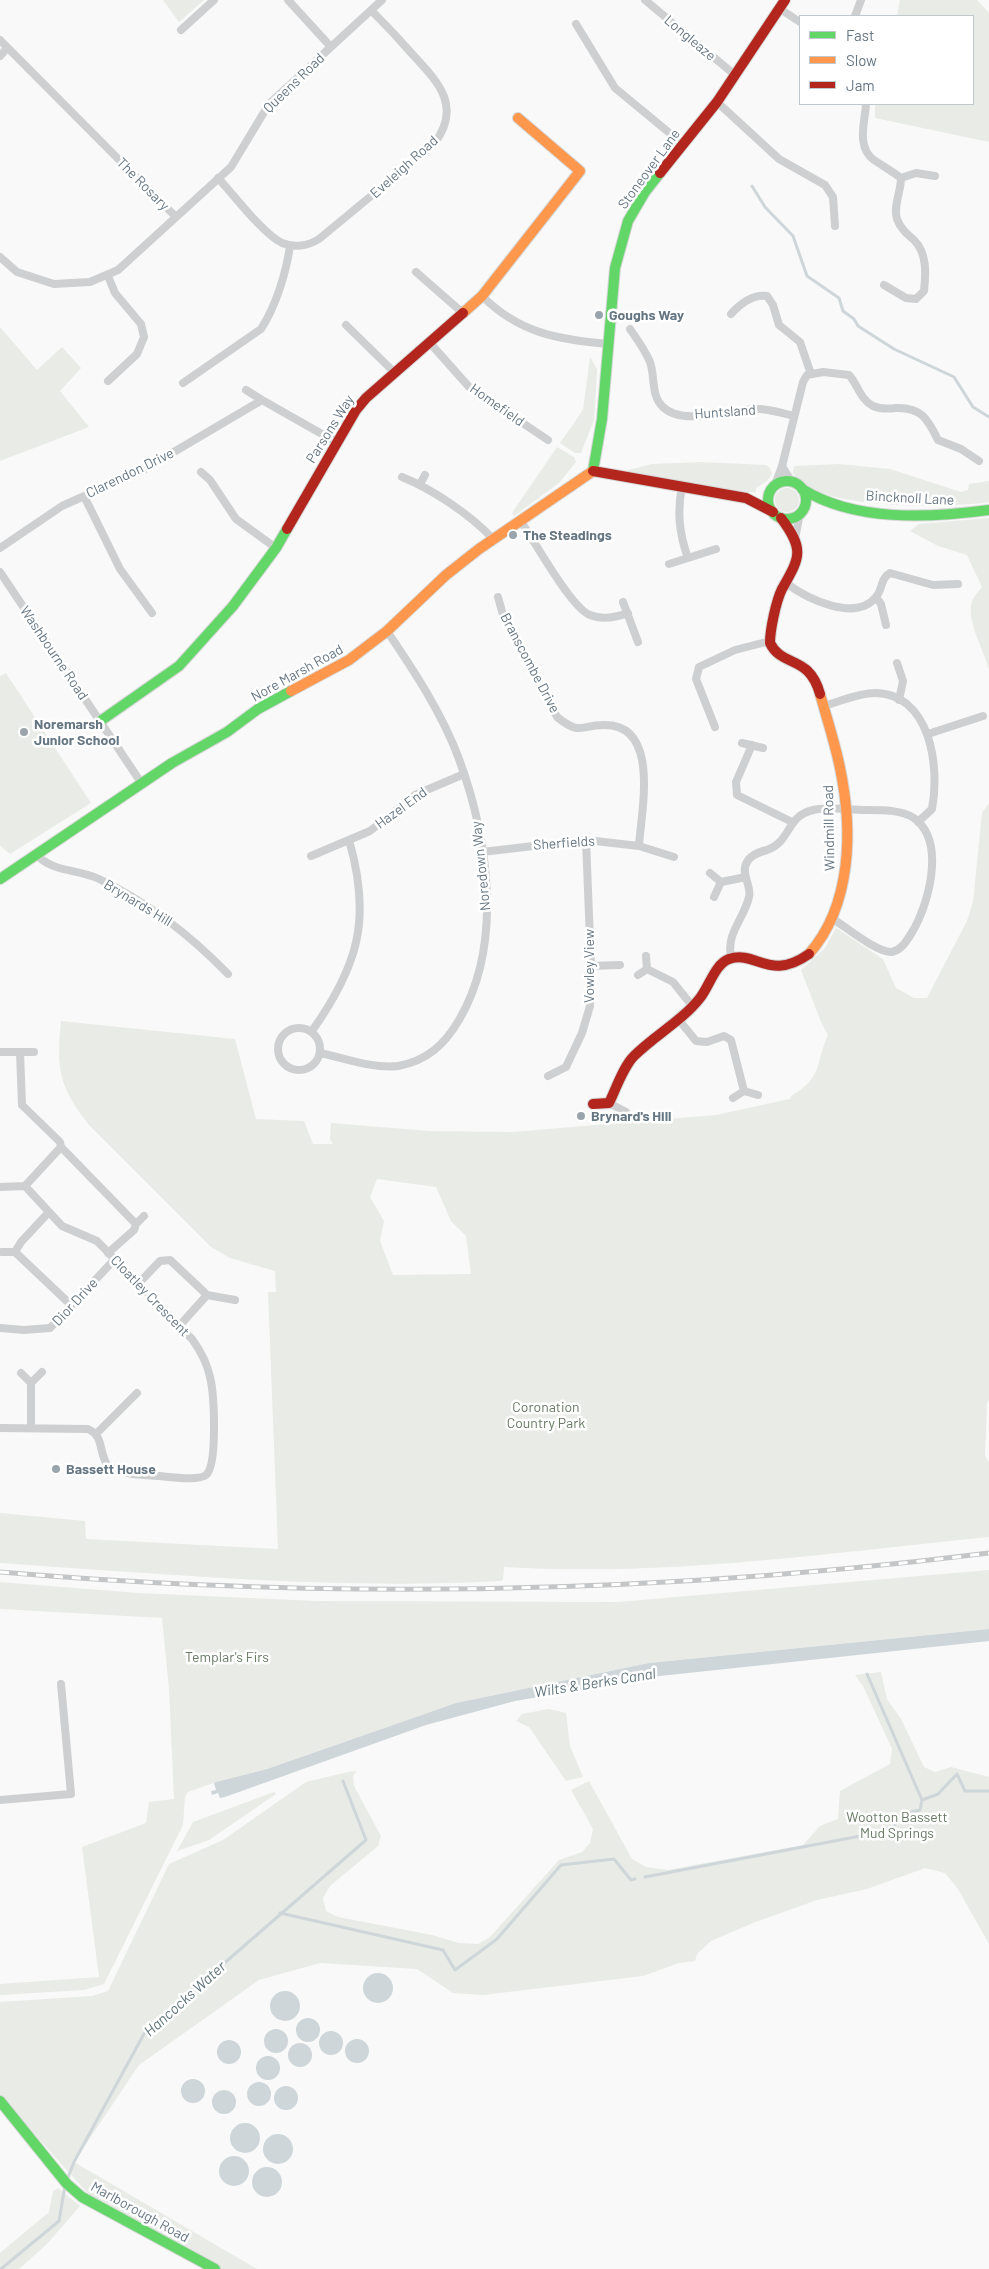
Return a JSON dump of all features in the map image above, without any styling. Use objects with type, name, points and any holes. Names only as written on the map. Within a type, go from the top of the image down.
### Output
[{"type":"street","points":[[181,30],[214,0]]},
{"type":"street","points":[[288,0],[331,47]]},
{"type":"street","name":"Queens Road","points":[[176,217],[235,161],[268,104],[382,0]]},
{"type":"street","name":"Longleaze","points":[[645,0],[735,75]]},
{"type":"street","points":[[855,15],[861,0]]},
{"type":"street","points":[[782,4],[799,21]]},
{"type":"street","name":"Stoneover Lane","points":[[593,471],[602,419],[615,268],[625,229],[638,202],[717,102],[782,4]]},
{"type":"street","name":"Eveleigh Road","points":[[290,246],[308,245],[319,239],[426,151],[439,137],[444,128],[446,109],[442,87],[371,10]]},
{"type":"street","points":[[576,24],[615,88],[684,144]]},
{"type":"street","name":"The Rosary","points":[[0,40],[176,217],[118,270],[108,276],[90,282],[54,284],[17,272],[0,257]]},
{"type":"street","points":[[0,56],[7,48]]},
{"type":"street","points":[[717,102],[779,159],[825,185],[833,197],[836,226]]},
{"type":"street","points":[[866,105],[863,131],[865,147],[871,158],[901,178]]},
{"type":"street","name":"Parsons Way","points":[[99,722],[149,689],[191,656],[233,606],[276,548],[336,442],[366,398],[464,314],[482,296],[580,171],[518,118]]},
{"type":"street","points":[[901,178],[916,173],[934,176]]},
{"type":"street","points":[[184,383],[261,329],[267,319],[287,266],[290,246],[275,239],[218,178]]},
{"type":"street","points":[[884,285],[910,300],[916,299],[924,291],[923,254],[899,225],[896,218],[901,178]]},
{"type":"street","points":[[416,272],[464,314]]},
{"type":"street","points":[[108,276],[115,293],[141,324],[144,336],[137,354],[108,381]]},
{"type":"street","points":[[731,314],[748,300],[760,295],[767,296],[782,329],[800,342],[811,374]]},
{"type":"street","points":[[482,296],[508,317],[538,333],[574,341],[609,344]]},
{"type":"street","points":[[346,325],[395,373]]},
{"type":"street","name":"Huntsland","points":[[630,329],[649,360],[658,400],[670,412],[679,415],[717,415],[759,409],[794,416]]},
{"type":"street","name":"Homefield","points":[[430,343],[470,388],[548,440]]},
{"type":"street","points":[[795,538],[768,502],[782,466],[803,382],[811,374],[837,372],[849,375],[862,397],[873,406],[879,408],[911,409],[927,419],[938,440],[961,449],[979,461]]},
{"type":"street","points":[[246,390],[336,442]]},
{"type":"street","name":"Clarendon Drive","points":[[0,548],[62,506],[144,469],[262,400]]},
{"type":"street","points":[[715,726],[696,679],[700,667],[735,650],[770,641],[779,598],[797,564],[798,552],[795,538],[805,499],[802,489],[792,482],[782,466]]},
{"type":"street","points":[[593,471],[746,498],[777,515],[792,518],[801,511]]},
{"type":"street","name":"Nore Marsh Road","points":[[0,879],[172,764],[226,732],[268,702],[338,668],[386,631],[446,575],[492,539],[566,491],[593,471]]},
{"type":"street","points":[[200,472],[210,480],[236,520],[276,548]]},
{"type":"street","points":[[420,484],[425,475]]},
{"type":"street","points":[[402,477],[420,484],[482,526],[492,539]]},
{"type":"street","points":[[746,498],[773,488],[783,482],[792,482]]},
{"type":"street","points":[[682,486],[678,513],[679,525],[688,558]]},
{"type":"street","name":"Bincknoll Lane","points":[[802,489],[829,504]]},
{"type":"street","points":[[84,496],[120,569],[152,613]]},
{"type":"street","name":"Bincknoll Lane","points":[[801,511],[815,505],[829,504],[894,513],[951,515],[989,510]]},
{"type":"street","points":[[520,520],[564,588],[583,610],[598,617],[628,613]]},
{"type":"street","points":[[669,564],[716,549]]},
{"type":"street","name":"Washbourne Road","points":[[0,572],[142,784]]},
{"type":"street","points":[[786,583],[803,594],[839,608],[861,605],[876,597],[883,579],[890,574],[933,585],[958,584]]},
{"type":"street","name":"Branscombe Drive","points":[[498,597],[503,615],[558,717],[568,725],[578,729],[602,724],[613,726],[626,731],[635,740],[643,766],[645,788],[639,846]]},
{"type":"street","points":[[876,597],[881,604],[886,625]]},
{"type":"street","points":[[624,602],[638,642]]},
{"type":"street","name":"Noredown Way","points":[[320,1053],[372,1064],[397,1066],[426,1056],[443,1044],[450,1035],[469,998],[482,950],[486,911],[482,852],[476,817],[464,774],[452,741],[435,708],[412,668],[386,631]]},
{"type":"street","name":"Windmill Road","points":[[732,957],[743,957],[770,966],[793,963],[804,958],[814,949],[833,919],[843,884],[845,860],[841,775],[823,706],[812,673],[775,651],[770,641]]},
{"type":"street","points":[[897,663],[903,682],[899,700]]},
{"type":"street","points":[[823,706],[874,693],[899,700],[915,712],[928,734],[934,763],[932,804],[929,812],[918,822]]},
{"type":"street","points":[[928,734],[983,716]]},
{"type":"street","points":[[742,742],[762,748]]},
{"type":"street","points":[[752,745],[736,782],[737,795],[792,822]]},
{"type":"street","name":"Hazel End","points":[[311,856],[379,825],[415,795],[464,774]]},
{"type":"street","points":[[609,1103],[633,1057],[693,1007],[705,992],[718,966],[732,957],[730,940],[750,892],[745,865],[749,859],[780,844],[792,822],[807,812],[824,808],[898,812],[909,815],[918,822],[929,843],[930,885],[920,920],[900,948],[890,952],[880,950],[833,919]]},
{"type":"street","points":[[312,1031],[345,977],[358,934],[361,897],[349,840]]},
{"type":"street","name":"Sherfields","points":[[482,852],[586,840],[639,846],[674,857]]},
{"type":"street","name":"Vowley View","points":[[548,1076],[566,1066],[582,1033],[591,999],[586,840]]},
{"type":"street","name":"Brynards Hill","points":[[36,854],[52,868],[100,879],[165,917],[194,939],[228,974]]},
{"type":"street","points":[[710,873],[721,882]]},
{"type":"street","points":[[721,882],[746,877]]},
{"type":"street","points":[[714,898],[721,882]]},
{"type":"street","points":[[646,956],[647,969]]},
{"type":"street","points":[[591,966],[620,965]]},
{"type":"street","points":[[647,969],[673,982],[693,1007]]},
{"type":"street","points":[[638,975],[647,969]]},
{"type":"street","points":[[679,1020],[696,1041],[707,1042],[724,1036],[731,1040],[744,1091]]},
{"type":"street","points":[[300,1028],[312,1031],[319,1041],[320,1053],[310,1067],[298,1070],[287,1066],[279,1057],[280,1039],[289,1030],[300,1028]]},
{"type":"street","points":[[0,1052],[34,1052]]},
{"type":"street","points":[[20,1052],[22,1105],[60,1142],[60,1147],[136,1224]]},
{"type":"street","points":[[733,1098],[744,1091],[758,1095]]},
{"type":"street","points":[[593,1104],[609,1103],[626,1112]]},
{"type":"street","points":[[0,1187],[25,1186],[60,1147]]},
{"type":"street","name":"Cloatley Crescent","points":[[25,1186],[67,1229],[98,1241],[114,1260],[181,1324],[203,1356],[210,1377],[213,1394],[212,1462],[208,1472],[202,1477],[181,1478],[132,1473],[111,1468],[103,1459],[102,1443],[96,1434]]},
{"type":"street","points":[[16,1252],[21,1242],[49,1212]]},
{"type":"street","points":[[108,1253],[134,1230],[136,1224],[144,1216]]},
{"type":"street","points":[[2,1252],[16,1252],[71,1305]]},
{"type":"street","name":"Dior Drive","points":[[0,1328],[45,1330],[57,1322],[114,1260]]},
{"type":"street","points":[[138,1284],[160,1261],[170,1260],[207,1295],[235,1300]]},
{"type":"street","points":[[181,1324],[207,1295]]},
{"type":"street","points":[[30,1382],[42,1372]]},
{"type":"street","points":[[22,1373],[30,1382],[31,1428]]},
{"type":"street","points":[[0,1428],[88,1429],[96,1434],[137,1393]]},
{"type":"street","points":[[0,1800],[71,1794],[61,1684]]},
{"type":"street","name":"Marlborough Road","points":[[0,2102],[64,2180],[82,2197],[104,2211],[215,2269]]},
{"type":"green space","points":[[163,0],[204,0],[179,22]]},
{"type":"green space","points":[[900,0],[977,0],[989,13],[989,142],[875,118],[875,105],[974,105],[974,15],[897,15]]},
{"type":"green space","points":[[0,327],[37,370],[62,347],[81,368],[60,391],[89,427],[0,461]]},
{"type":"green space","points":[[590,357],[597,369],[594,420],[581,453],[575,453],[560,443],[583,410]]},
{"type":"green space","points":[[557,447],[574,457],[576,462],[559,483],[514,516],[512,513]]},
{"type":"green space","points":[[701,462],[766,465],[770,468],[772,474],[767,481],[756,488],[756,492],[747,492],[621,472],[652,464]]},
{"type":"green space","points":[[839,464],[890,469],[961,492],[968,490],[969,484],[989,481],[989,502],[915,505],[883,504],[853,500],[826,494],[805,485],[793,473],[794,466]]},
{"type":"green space","points":[[787,488],[796,491],[799,500],[796,509],[787,512],[778,509],[775,500],[778,491]]},
{"type":"green space","points":[[989,518],[989,670],[971,617],[972,601],[982,587],[967,555],[938,546],[910,531],[919,524]]},
{"type":"green space","name":"Noremarsh Junior School","points":[[6,673],[91,803],[10,854],[0,846],[0,676]]},
{"type":"green space","name":"Coronation Country Park","points":[[989,803],[989,1400],[987,1403],[985,1456],[989,1462],[989,1537],[747,1562],[686,1566],[625,1569],[504,1567],[503,1580],[500,1581],[437,1583],[375,1584],[250,1580],[0,1563],[0,1513],[85,1521],[86,1539],[278,1549],[268,1292],[276,1292],[275,1271],[230,1258],[211,1247],[89,1125],[71,1099],[62,1077],[59,1052],[61,1021],[235,1039],[256,1119],[304,1121],[313,1144],[333,1144],[330,1139],[331,1123],[429,1131],[512,1132],[716,1115],[790,1099],[814,1076],[828,1035],[801,970],[825,948],[836,928],[883,959],[896,988],[914,998],[927,998],[967,921],[973,902],[982,813]],"holes":[[[377,1179],[436,1187],[451,1221],[466,1236],[471,1274],[393,1275],[380,1241],[384,1221],[370,1197]]]},
{"type":"green space","name":"Templar's Firs","points":[[989,1570],[989,1629],[649,1663],[456,1703],[267,1769],[216,1782],[188,1792],[185,1797],[183,1825],[104,1984],[84,1990],[0,1995],[0,1984],[99,1977],[82,1847],[146,1823],[149,1802],[174,1799],[169,1689],[162,1618],[0,1609],[0,1582],[138,1593],[316,1601],[618,1602]]},
{"type":"green space","name":"Wootton Bassett Mud Springs","points":[[881,1672],[887,1699],[901,1719],[924,1767],[935,1772],[951,1767],[989,1777],[989,1944],[958,1889],[945,1873],[925,1868],[867,1889],[817,1900],[753,1923],[711,1941],[697,1954],[695,1961],[679,1963],[643,1976],[483,1995],[453,1993],[417,1969],[320,1963],[259,1980],[139,2065],[74,2162],[257,2269],[221,2269],[91,2197],[0,2096],[0,2002],[92,1996],[108,1991],[169,1864],[223,1840],[306,1782],[357,1771],[353,1776],[354,1786],[381,1836],[378,1846],[330,1886],[323,1898],[326,1911],[338,1917],[432,1935],[459,1943],[478,1944],[490,1937],[559,1860],[582,1852],[590,1843],[593,1829],[571,1790],[589,1781],[632,1859],[646,1867],[668,1870],[803,1845],[820,1826],[838,1819],[840,1791],[890,1764],[892,1749],[863,1686],[855,1675]]},
{"type":"green space","points":[[549,1709],[566,1713],[570,1746],[583,1777],[566,1781],[529,1727],[516,1721],[522,1714]]},
{"type":"green space","points":[[274,1792],[276,1794],[209,1840],[177,1851],[193,1822]]},
{"type":"green space","points":[[58,2188],[80,2206],[47,2244],[19,2269],[0,2269],[0,2253],[49,2212],[53,2191]]},
{"type":"water","name":"Wilts & Berks Canal","points":[[989,1629],[989,1641],[660,1676],[515,1701],[426,1725],[225,1797],[220,1798],[218,1793],[212,1795],[211,1791],[216,1790],[214,1783],[216,1782],[267,1769],[456,1703],[649,1663]]},
{"type":"water","points":[[378,1973],[389,1977],[393,1988],[389,1999],[378,2003],[367,1999],[363,1988],[367,1977]]},
{"type":"water","points":[[285,1991],[296,1995],[300,2006],[296,2017],[285,2021],[274,2017],[270,2006],[274,1995]]},
{"type":"water","points":[[308,2018],[317,2021],[320,2030],[317,2039],[308,2042],[299,2039],[296,2030],[299,2021]]},
{"type":"water","points":[[276,2029],[285,2032],[288,2041],[285,2050],[276,2053],[267,2050],[264,2041],[267,2032]]},
{"type":"water","points":[[331,2031],[340,2034],[343,2043],[340,2052],[331,2055],[322,2052],[319,2043],[322,2034]]},
{"type":"water","points":[[357,2039],[366,2042],[369,2051],[366,2060],[357,2063],[348,2060],[345,2051],[348,2042]]},
{"type":"water","points":[[229,2040],[234,2041],[240,2047],[240,2057],[234,2063],[229,2064],[224,2063],[218,2057],[217,2052],[218,2047],[224,2041]]},
{"type":"water","points":[[300,2043],[309,2046],[312,2055],[309,2064],[300,2067],[291,2064],[288,2055],[291,2046]]},
{"type":"water","points":[[268,2056],[277,2059],[280,2068],[277,2077],[268,2080],[259,2077],[256,2068],[259,2059]]},
{"type":"water","points":[[193,2079],[202,2082],[205,2091],[202,2100],[193,2103],[184,2100],[181,2091],[184,2082]]},
{"type":"water","points":[[259,2082],[268,2085],[271,2094],[268,2103],[259,2106],[250,2103],[247,2094],[250,2085]]},
{"type":"water","points":[[286,2086],[295,2089],[298,2098],[295,2107],[286,2110],[277,2107],[274,2098],[277,2089]]},
{"type":"water","points":[[224,2090],[233,2093],[236,2102],[233,2111],[224,2114],[215,2111],[212,2102],[215,2093]]},
{"type":"water","points":[[245,2123],[256,2127],[260,2138],[256,2149],[245,2153],[234,2149],[230,2138],[234,2127]]},
{"type":"water","points":[[278,2134],[289,2138],[293,2149],[289,2160],[278,2164],[267,2160],[263,2149],[267,2138]]},
{"type":"water","points":[[234,2156],[245,2160],[249,2171],[245,2182],[234,2186],[223,2182],[219,2171],[223,2160]]},
{"type":"water","points":[[267,2167],[278,2171],[282,2182],[278,2193],[267,2197],[256,2193],[252,2182],[256,2171]]},
{"type":"waterway","points":[[752,186],[765,207],[793,236],[807,276],[839,298],[843,311],[854,319],[858,326],[894,349],[954,377],[973,407],[989,417]]},
{"type":"waterway","points":[[867,1674],[922,1800]]},
{"type":"waterway","points":[[645,1877],[871,1834],[894,1826],[906,1813],[920,1810],[922,1800],[938,1794],[957,1774],[965,1791],[989,1791]]},
{"type":"waterway","name":"Hancocks Water","points":[[67,2180],[74,2162],[145,2032],[366,1840],[343,1781]]},
{"type":"waterway","points":[[280,1913],[443,1950],[455,1970],[497,1939],[561,1865],[614,1859],[631,1880],[635,1879]]},
{"type":"waterway","name":"Hancocks Water","points":[[1,2269],[59,2221],[65,2186]]},
{"type":"railway","points":[[0,1572],[248,1587],[371,1589],[495,1588],[619,1584],[742,1577],[866,1567],[989,1553]]},
{"type":"traffic: fast","points":[[593,471],[602,419],[615,268],[628,221],[645,192],[660,173]]},
{"type":"traffic: fast","points":[[787,481],[800,487],[806,500],[800,513],[787,519],[774,513],[768,500],[774,487],[787,481]]},
{"type":"traffic: fast","points":[[802,489],[823,500],[845,507],[893,515],[942,515],[989,510]]},
{"type":"traffic: fast","points":[[99,722],[179,666],[233,606],[276,548],[287,529]]},
{"type":"traffic: fast","points":[[0,879],[172,763],[227,732],[258,709],[291,691]]},
{"type":"traffic: fast","points":[[0,2101],[67,2184],[82,2197],[215,2269]]},
{"type":"traffic: slow","points":[[463,313],[482,296],[580,171],[518,118]]},
{"type":"traffic: slow","points":[[291,691],[349,660],[387,631],[446,575],[479,549],[593,471]]},
{"type":"traffic: slow","points":[[809,954],[823,934],[834,913],[846,866],[847,816],[844,792],[840,768],[820,694]]},
{"type":"traffic: jam","points":[[660,173],[717,102],[785,0]]},
{"type":"traffic: jam","points":[[287,529],[356,410],[366,398],[463,313]]},
{"type":"traffic: jam","points":[[593,471],[746,498],[773,512]]},
{"type":"traffic: jam","points":[[781,518],[794,538],[797,554],[793,569],[778,601],[772,623],[770,643],[781,656],[803,667],[809,673],[815,681],[820,694]]},
{"type":"traffic: jam","points":[[593,1104],[609,1103],[623,1072],[634,1056],[693,1006],[724,962],[739,957],[773,966],[784,965],[795,962],[809,954]]},
{"type":"place","name":"Goughs Way","points":[[599,315]]},
{"type":"place","name":"The Steadings","points":[[513,535]]},
{"type":"place","name":"Noremarsh Junior School","points":[[24,732]]},
{"type":"place","name":"Brynard's Hill","points":[[581,1116]]},
{"type":"place","name":"Bassett House","points":[[56,1469]]}]
